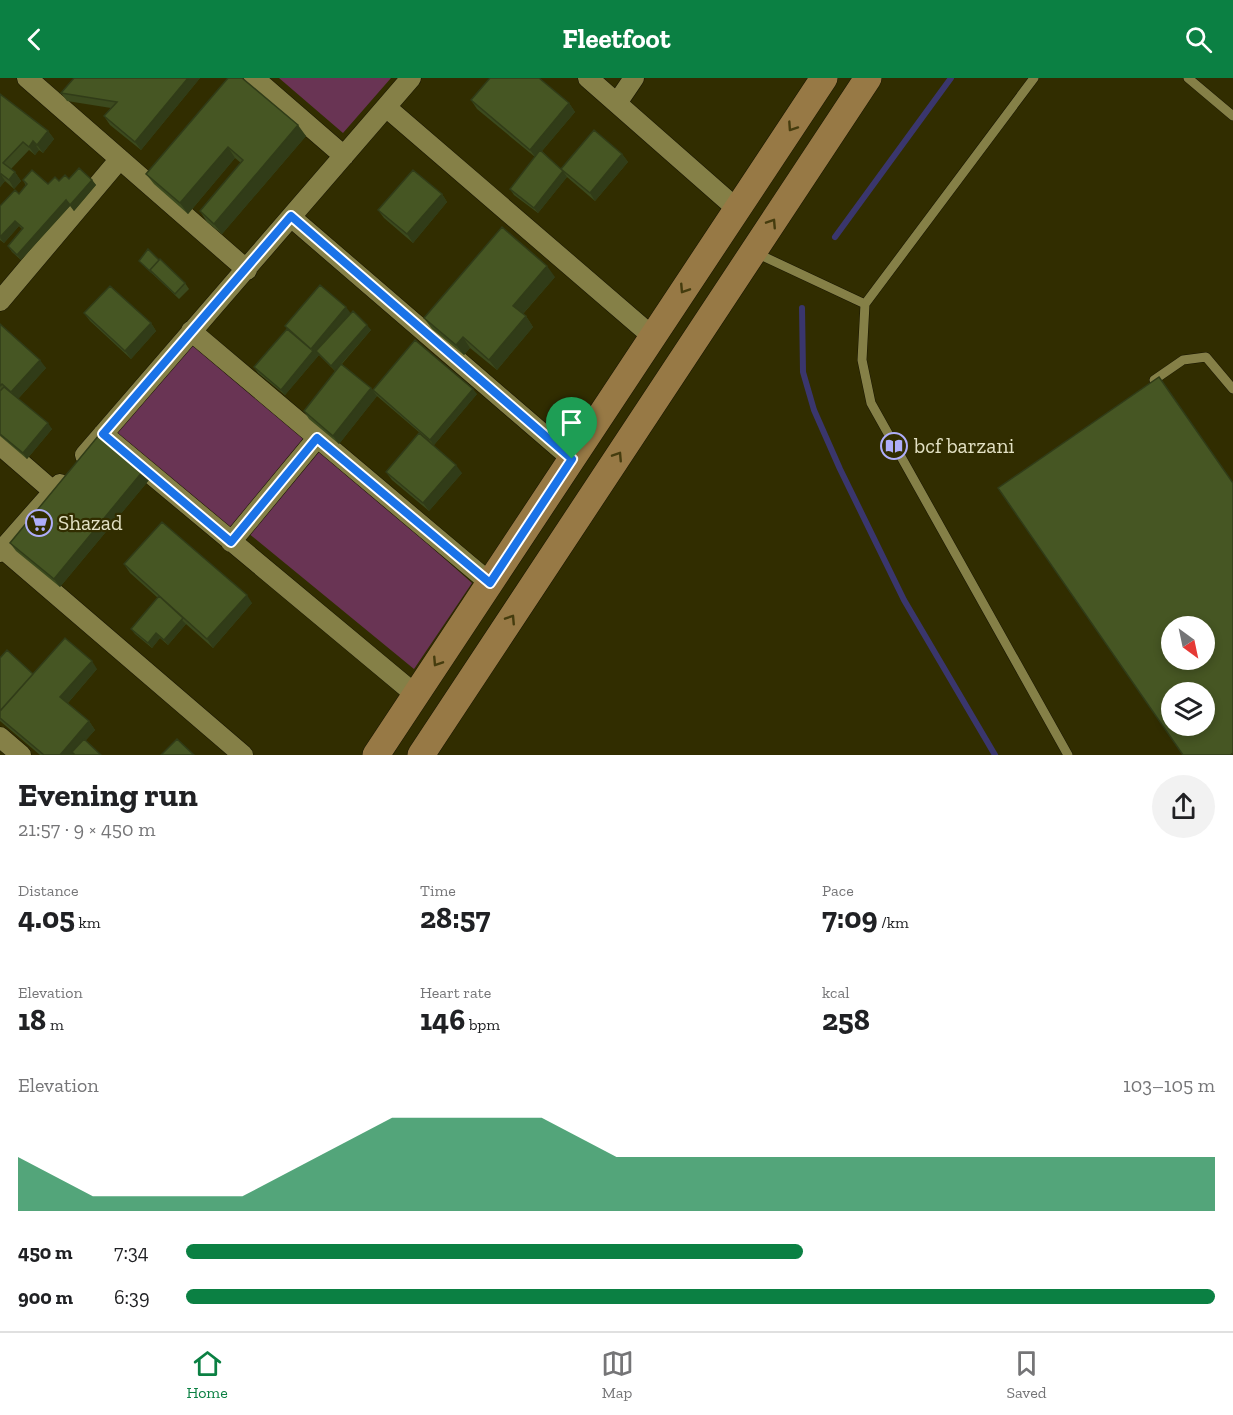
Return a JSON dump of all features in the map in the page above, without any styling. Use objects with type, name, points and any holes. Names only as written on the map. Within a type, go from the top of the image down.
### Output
[{"type":"street","points":[[27,78],[247,270]]},
{"type":"street","points":[[254,78],[344,156]]},
{"type":"street","points":[[243,755],[1,550],[191,331],[247,270],[411,78]]},
{"type":"street","points":[[588,78],[737,209]]},
{"type":"street","points":[[617,104],[634,78]]},
{"type":"street","points":[[376,755],[824,78]]},
{"type":"street","points":[[421,755],[868,78]]},
{"type":"street","points":[[386,107],[653,337]]},
{"type":"street","points":[[0,301],[119,160]]},
{"type":"street","points":[[291,216],[572,459]]},
{"type":"street","points":[[191,331],[490,583]]},
{"type":"street","points":[[103,434],[416,695]]},
{"type":"street","points":[[231,542],[317,438]]},
{"type":"street","points":[[0,445],[54,491]]},
{"type":"street","points":[[459,630],[488,653]]},
{"type":"street","points":[[0,737],[21,755]]},
{"type":"lane","points":[[1034,78],[866,304],[862,360],[871,403],[1068,755]]},
{"type":"lane","points":[[1188,78],[1233,116]]},
{"type":"lane","points":[[753,252],[866,304]]},
{"type":"lane","points":[[1154,380],[1183,360],[1206,357],[1233,389]]},
{"type":"shaded area","points":[[279,78],[391,78],[343,133]]},
{"type":"shaded area","points":[[194,340],[309,439],[230,531],[115,432]]},
{"type":"shaded area","points":[[316,445],[472,583],[414,669],[247,532]]},
{"type":"building","points":[[74,78],[188,78],[135,142],[104,116],[117,102],[61,93]]},
{"type":"building","points":[[228,78],[242,78],[298,125],[214,224],[200,211],[243,160],[228,147],[180,203],[146,174]]},
{"type":"building","points":[[490,78],[539,78],[569,103],[530,150],[471,100]]},
{"type":"building","points":[[0,94],[48,131],[37,145],[33,141],[29,147],[23,142],[3,163],[15,172],[9,180],[0,173]]},
{"type":"building","points":[[594,130],[622,154],[590,193],[561,169]]},
{"type":"building","points":[[540,150],[563,171],[534,208],[510,189]]},
{"type":"building","points":[[79,168],[92,180],[70,205],[66,200],[17,255],[8,246],[23,228],[15,221],[0,237],[0,206],[15,190],[19,194],[27,184],[23,180],[32,170],[48,184],[55,177],[59,181],[65,175],[69,179]]},
{"type":"building","points":[[413,170],[442,194],[407,234],[378,210]]},
{"type":"building","points":[[502,227],[547,266],[513,306],[526,316],[489,360],[463,337],[456,345],[424,318]]},
{"type":"building","points":[[148,249],[159,260],[150,270],[152,273],[139,261]]},
{"type":"building","points":[[160,259],[185,283],[175,294],[150,270]]},
{"type":"building","points":[[320,285],[346,307],[311,349],[285,326]]},
{"type":"building","points":[[110,286],[151,323],[125,351],[84,313]]},
{"type":"building","points":[[353,311],[367,325],[331,366],[316,351]]},
{"type":"building","points":[[0,324],[40,360],[11,392],[2,384],[0,386]]},
{"type":"building","points":[[287,329],[313,351],[281,390],[254,367]]},
{"type":"building","points":[[415,340],[473,389],[430,440],[373,390]]},
{"type":"building","points":[[341,364],[371,388],[333,436],[304,411]]},
{"type":"building","points":[[1159,377],[1233,483],[1233,753],[1230,755],[1183,755],[1170,736],[1215,736],[1215,682],[1161,682],[1161,723],[998,488]]},
{"type":"building","points":[[4,387],[48,423],[23,453],[0,434],[0,391]]},
{"type":"building","points":[[419,433],[456,465],[423,503],[386,472]]},
{"type":"building","points":[[99,435],[143,471],[54,579],[10,543]]},
{"type":"building","points":[[162,522],[247,595],[207,639],[124,564]]},
{"type":"building","points":[[159,596],[183,618],[164,640],[156,633],[148,643],[131,629]]},
{"type":"building","points":[[65,638],[92,661],[60,697],[89,721],[60,755],[44,755],[0,718],[0,711]]},
{"type":"building","points":[[7,650],[33,674],[0,711],[0,658]]},
{"type":"building","points":[[84,739],[101,755],[75,755],[72,752]]},
{"type":"building","points":[[177,739],[194,755],[161,755]]},
{"type":"waterway","points":[[835,237],[951,78]]},
{"type":"waterway","points":[[802,308],[803,372],[814,410],[904,600],[995,755]]},
{"type":"place","name":"bcf barzani","points":[[894,446]]},
{"type":"place","name":"Shazad","points":[[39,523]]},
{"type":"route","points":[[291,216],[572,459],[490,583],[317,438],[231,542],[103,434],[191,331],[247,270],[291,216]]}]
